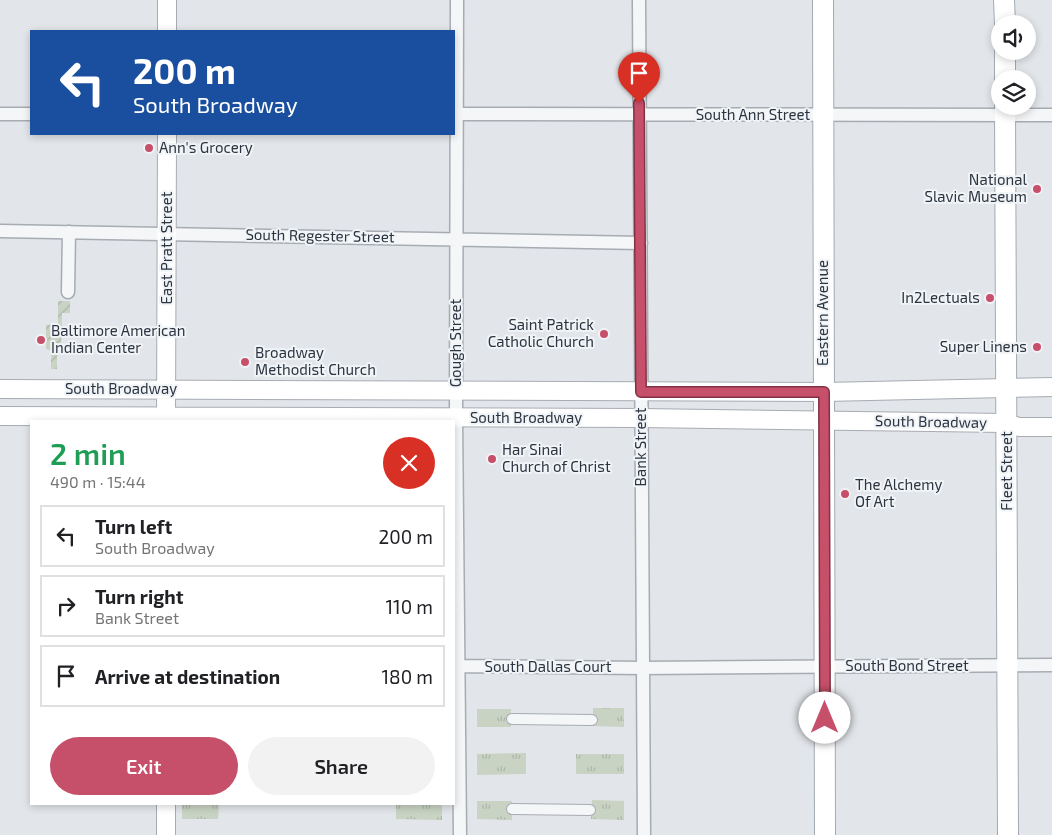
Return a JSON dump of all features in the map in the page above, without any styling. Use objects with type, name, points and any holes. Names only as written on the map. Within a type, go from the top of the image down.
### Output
[{"type":"main road","points":[[167,0],[167,30]]},
{"type":"main road","name":"Eastern Avenue","points":[[823,0],[825,835]]},
{"type":"main road","points":[[1004,0],[1005,15]]},
{"type":"main road","name":"Fleet Street","points":[[1005,115],[1008,835]]},
{"type":"main road","name":"East Pratt Street","points":[[166,419],[167,135]]},
{"type":"main road","name":"South Broadway","points":[[0,389],[824,392],[1052,387]]},
{"type":"main road","name":"South Broadway","points":[[0,416],[166,419],[641,418],[1006,423],[1019,427],[1052,427]]},
{"type":"main road","points":[[166,805],[166,835]]},
{"type":"street","name":"Gough Street","points":[[457,0],[455,114],[456,666],[460,835]]},
{"type":"street","name":"Bank Street","points":[[639,0],[644,835]]},
{"type":"street","name":"South Ann Street","points":[[455,114],[823,115],[991,110]]},
{"type":"street","name":"South Ann Street","points":[[1036,113],[1052,115]]},
{"type":"street","points":[[0,114],[30,114]]},
{"type":"street","name":"South Regester Street","points":[[0,231],[456,238],[641,243]]},
{"type":"street","points":[[68,292],[69,232]]},
{"type":"street","name":"South Dallas Court","points":[[456,666],[642,668]]},
{"type":"street","name":"South Bond Street","points":[[642,668],[1052,666]]},
{"type":"street","points":[[512,719],[592,720]]},
{"type":"street","points":[[512,810],[590,810]]},
{"type":"green space","points":[[58,301],[70,301],[70,313],[62,313],[61,351],[57,352],[57,369],[51,369],[51,350],[46,349],[46,325],[58,324]]},
{"type":"green space","points":[[593,708],[624,708],[624,727],[593,726]]},
{"type":"green space","points":[[477,709],[511,709],[511,727],[477,727]]},
{"type":"green space","points":[[526,753],[526,774],[477,775],[477,754]]},
{"type":"green space","points":[[576,754],[624,754],[624,774],[576,774]]},
{"type":"green space","points":[[592,800],[624,801],[624,820],[591,819]]},
{"type":"green space","points":[[477,801],[512,801],[512,820],[477,819]]},
{"type":"green space","points":[[182,805],[219,805],[218,819],[182,819]]},
{"type":"green space","points":[[396,805],[442,805],[442,820],[396,819]]},
{"type":"place","name":"Ann's Grocery","points":[[149,148]]},
{"type":"place","name":"National Slavic Museum","points":[[1037,189]]},
{"type":"place","name":"In2Lectuals","points":[[990,298]]},
{"type":"place","name":"Saint Patrick Catholic Church","points":[[604,334]]},
{"type":"place","name":"Baltimore American Indian Center","points":[[41,340]]},
{"type":"place","name":"Super Linens","points":[[1037,347]]},
{"type":"place","name":"Broadway Methodist Church","points":[[245,362]]},
{"type":"place","name":"Har Sinai Church of Christ","points":[[492,459]]},
{"type":"place","name":"The Alchemy Of Art","points":[[845,494]]},
{"type":"route","points":[[639,103],[641,392],[824,392],[825,718]]}]
